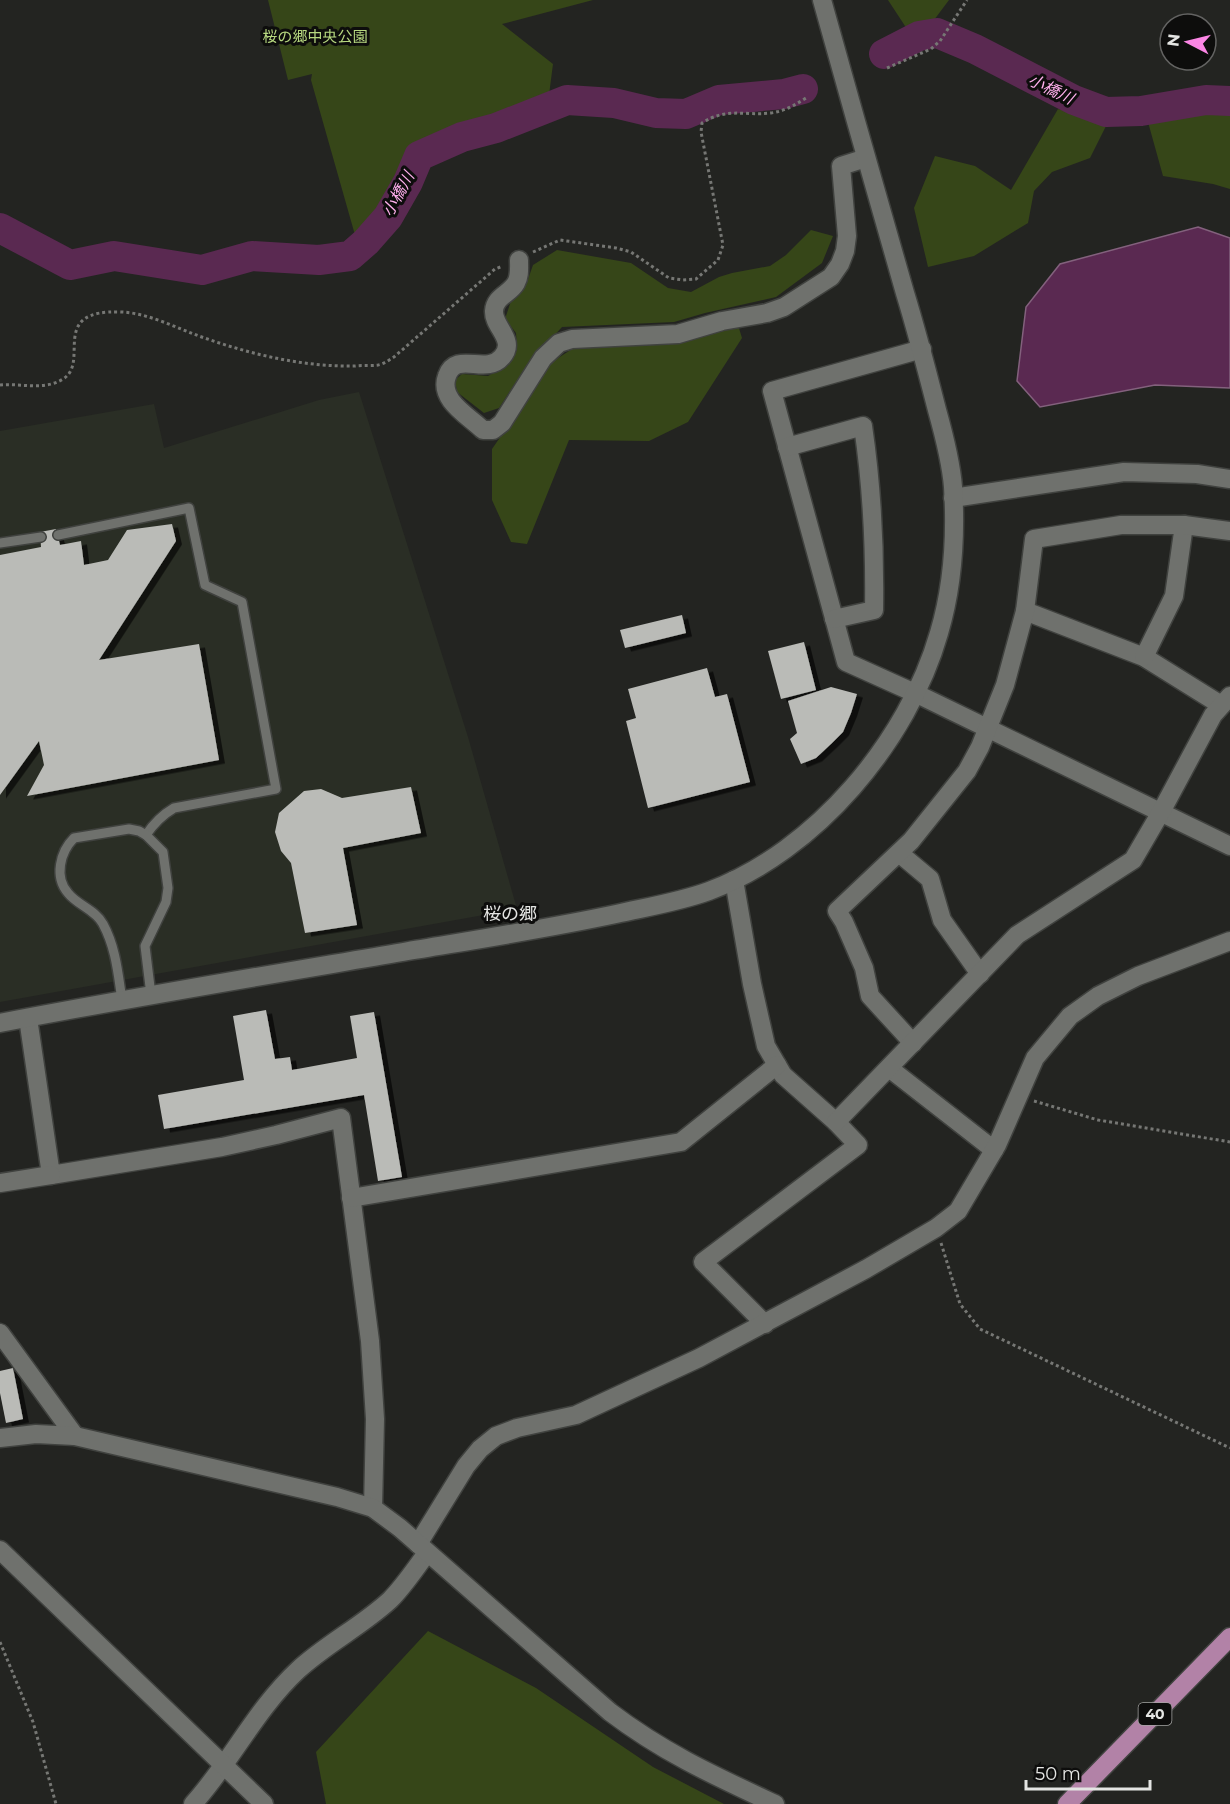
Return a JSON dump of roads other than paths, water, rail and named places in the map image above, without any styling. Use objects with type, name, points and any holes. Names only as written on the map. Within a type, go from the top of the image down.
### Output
[{"type":"main road","name":"40","points":[[1067,1804],[1230,1637]]},
{"type":"street","points":[[0,1023],[122,1000],[565,925],[671,902],[707,891],[762,865],[803,835],[839,802],[863,775],[889,740],[917,694],[940,631],[954,542],[953,498],[947,447],[922,349],[822,0]]},
{"type":"street","points":[[519,261],[517,282],[500,297],[495,306],[494,315],[504,333],[507,350],[489,366],[468,363],[455,365],[448,372],[445,381],[449,398],[483,430],[493,430],[502,423],[543,358],[559,343],[572,339],[678,334],[722,321],[767,313],[784,307],[831,277],[840,264],[847,236],[841,165],[866,158]]},
{"type":"street","points":[[922,349],[772,391],[846,662],[917,694],[1230,846]]},
{"type":"street","points":[[787,447],[862,426],[867,452],[874,563],[874,610],[834,619]]},
{"type":"street","points":[[953,498],[1125,472],[1197,474],[1230,479]]},
{"type":"street","points":[[913,1043],[870,996],[864,968],[837,911],[911,841],[967,771],[1005,686],[1025,611],[1034,539],[1121,525],[1184,525],[1230,531]]},
{"type":"street","points":[[1144,657],[1174,596],[1184,525]]},
{"type":"street","points":[[836,1122],[1017,935],[1132,860],[1161,812],[1213,715],[1225,700],[1144,657],[1025,611]]},
{"type":"street","points":[[899,853],[930,879],[942,920],[980,974]]},
{"type":"street","points":[[734,880],[752,984],[766,1046],[783,1075],[836,1122],[858,1145],[703,1263],[765,1324]]},
{"type":"street","points":[[193,1804],[208,1788],[258,1715],[298,1669],[388,1601],[406,1582],[466,1466],[480,1449],[496,1436],[518,1428],[576,1415],[699,1358],[765,1324],[936,1228],[958,1210],[994,1150],[1035,1058],[1070,1017],[1098,996],[1138,976],[1230,941]]},
{"type":"street","points":[[28,1017],[51,1175]]},
{"type":"street","points":[[351,1198],[681,1142],[777,1065]]},
{"type":"street","points":[[889,1068],[994,1150]]},
{"type":"street","points":[[0,1183],[222,1147],[341,1118],[370,1341],[375,1419],[373,1508]]},
{"type":"street","points":[[0,1333],[75,1436]]},
{"type":"street","points":[[0,1438],[36,1434],[75,1436],[337,1497],[373,1508],[400,1528],[630,1727],[707,1773],[775,1804]]},
{"type":"street","points":[[0,1550],[264,1804]]},
{"type":"lane","points":[[58,535],[189,508],[205,585],[242,602],[276,789],[174,808],[164,814],[146,835]]},
{"type":"lane","points":[[0,543],[41,537]]},
{"type":"lane","points":[[122,1000],[114,948],[102,921],[67,893],[60,875],[62,856],[67,844],[74,838],[129,829],[146,835],[163,852],[168,888],[166,902],[145,946],[151,995]]},
{"type":"waterway","name":"小橋川","points":[[884,54],[919,36],[937,33],[975,49],[1074,100],[1106,112],[1141,111],[1206,100],[1230,101]]},
{"type":"waterway","name":"小橋川","points":[[0,228],[70,265],[114,256],[202,270],[252,256],[319,260],[350,256],[388,217],[408,182],[419,156],[462,137],[496,128],[567,100],[614,103],[656,113],[686,114],[719,100],[784,94],[803,89]]},
{"type":"district","name":"桜の郷","points":[[510,914]]},
{"type":"park label","name":"桜の郷中央公園","points":[[315,36]]}]
